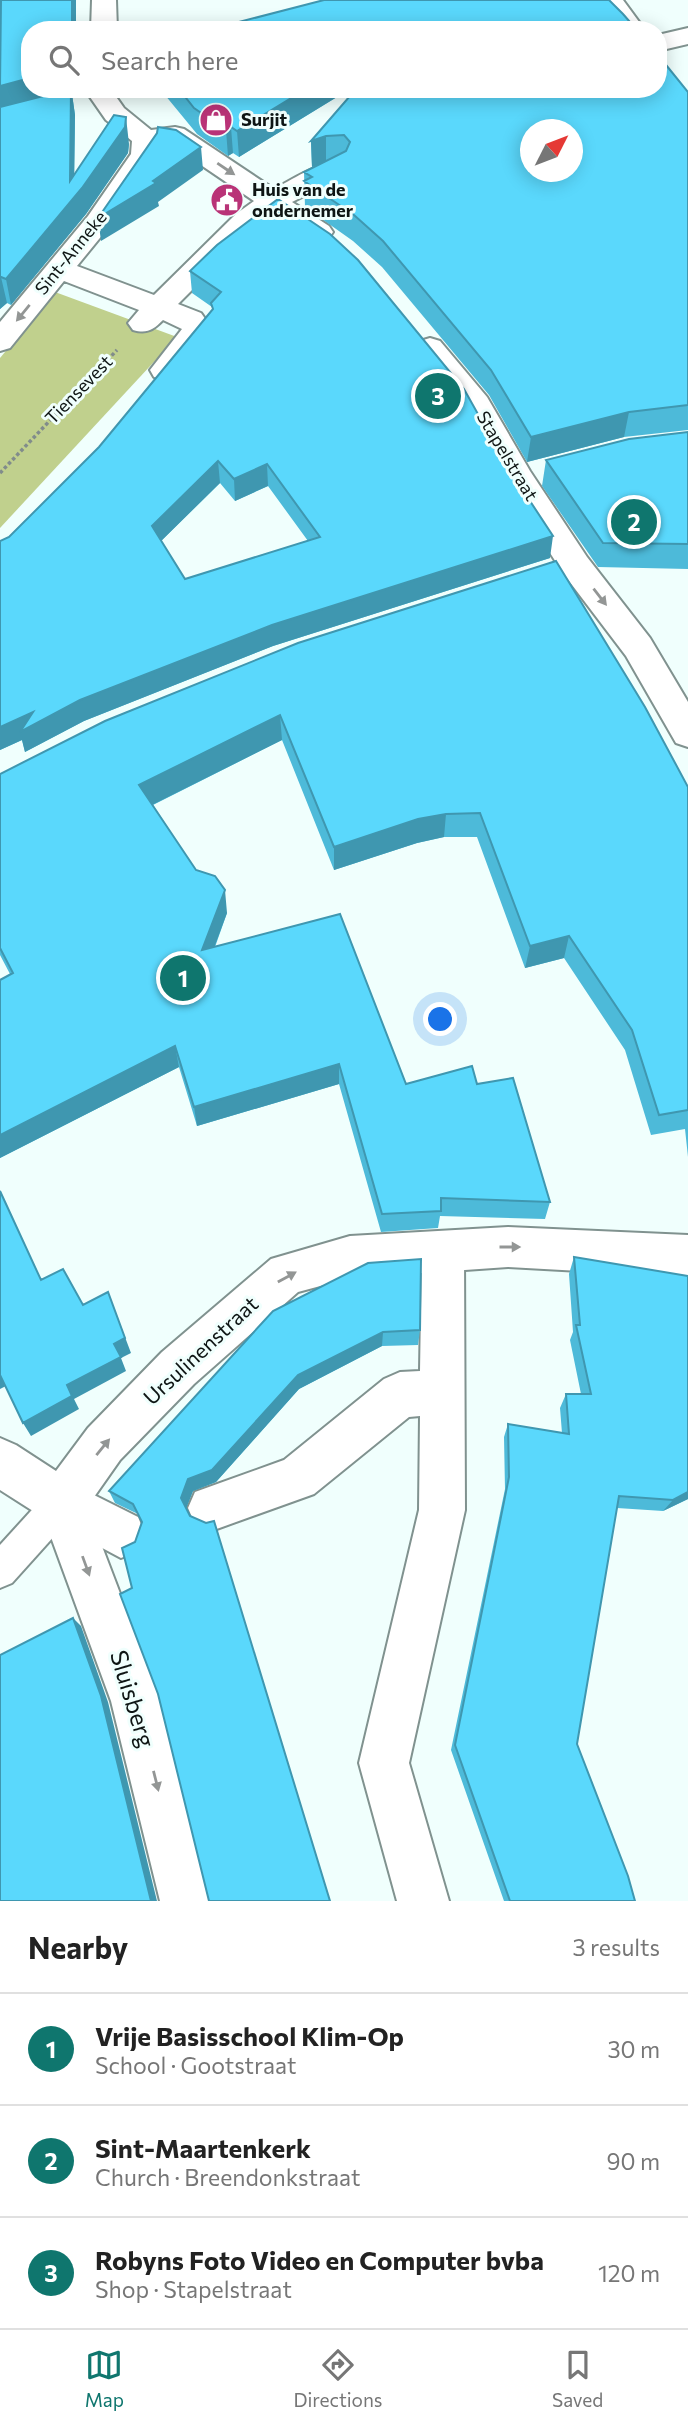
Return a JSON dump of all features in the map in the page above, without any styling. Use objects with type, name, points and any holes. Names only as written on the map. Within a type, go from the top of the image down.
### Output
[{"type":"street","points":[[104,0],[104,21]]},
{"type":"street","points":[[610,0],[626,21]]},
{"type":"street","points":[[667,41],[688,36]]},
{"type":"street","points":[[77,103],[90,98]]},
{"type":"street","points":[[106,98],[115,114],[145,139],[175,135],[342,249]]},
{"type":"street","name":"Sint-Anneke","points":[[0,341],[98,222],[144,154],[145,139]]},
{"type":"street","points":[[150,316],[246,220],[272,201],[334,170]]},
{"type":"street","points":[[60,269],[150,316],[191,320],[198,330],[144,394]]},
{"type":"street","name":"Stapelstraat","points":[[414,329],[532,475],[575,565],[638,647],[688,733]]},
{"type":"street","points":[[541,576],[575,565]]},
{"type":"street","name":"Ursulinenstraat","points":[[62,1502],[104,1444],[178,1368],[286,1274],[350,1257],[508,1247],[688,1256]]},
{"type":"street","points":[[424,1901],[384,1763],[442,1510],[443,1251]]},
{"type":"street","points":[[211,1508],[298,1478],[400,1395],[443,1392]]},
{"type":"street","points":[[0,1461],[62,1502],[121,1534]]},
{"type":"street","name":"Sluisberg","points":[[62,1502],[136,1700],[186,1901]]},
{"type":"lane","points":[[0,1571],[62,1502]]},
{"type":"path","name":"Tiensevest","points":[[0,473],[150,316]]},
{"type":"green space","points":[[55,292],[177,337],[0,528],[0,358]]},
{"type":"building","points":[[1,0],[72,0],[72,21],[21,21],[21,80],[0,86]]},
{"type":"building","points":[[324,0],[609,0],[629,21],[243,21]]},
{"type":"building","points":[[667,66],[688,92],[688,405],[629,412],[531,437],[491,370],[383,241],[354,215],[304,181],[312,177],[304,172],[346,151],[350,142],[344,135],[326,136],[311,141],[348,98],[667,98]]},
{"type":"building","points":[[36,98],[71,98],[70,181],[114,115],[126,117],[125,127],[82,188],[6,279],[0,278],[0,107]]},
{"type":"building","points":[[186,98],[291,98],[237,131],[231,127],[226,130],[194,108]]},
{"type":"building","points":[[158,127],[176,130],[201,147],[153,181],[156,183],[98,218],[157,133]]},
{"type":"building","points":[[278,199],[330,234],[358,260],[464,389],[507,466],[553,536],[272,625],[80,700],[20,732],[33,712],[0,727],[0,541],[9,537],[99,447],[213,309],[211,303],[221,292],[190,271],[217,245]],"holes":[[[218,461],[234,479],[267,464],[320,537],[185,579],[152,526]]]},
{"type":"building","points":[[688,432],[688,544],[603,543],[546,460],[629,439]]},
{"type":"building","points":[[556,561],[645,707],[688,787],[688,1110],[659,1115],[632,1030],[569,936],[530,946],[480,813],[446,814],[418,819],[334,847],[280,715],[139,785],[196,870],[215,876],[225,890],[202,950],[340,914],[406,1084],[472,1066],[477,1084],[513,1078],[550,1202],[441,1198],[441,1211],[382,1214],[339,1064],[194,1107],[175,1046],[0,1135],[0,980],[13,973],[0,948],[0,774],[105,721],[298,643]]},
{"type":"building","points":[[0,1191],[41,1280],[63,1269],[83,1305],[108,1292],[125,1338],[114,1344],[121,1357],[67,1385],[72,1396],[23,1423],[0,1375]]},
{"type":"building","points":[[574,1257],[688,1276],[688,1492],[673,1500],[619,1496],[577,1744],[635,1901],[510,1901],[455,1745],[509,1477],[508,1424],[569,1434],[566,1394],[591,1394],[576,1325],[580,1325]]},
{"type":"building","points":[[421,1259],[420,1330],[383,1332],[298,1375],[212,1470],[188,1479],[181,1498],[190,1516],[206,1523],[214,1521],[330,1901],[209,1901],[158,1694],[120,1594],[132,1588],[122,1548],[135,1542],[142,1522],[133,1504],[109,1491],[273,1311],[368,1263]]},
{"type":"building","points":[[73,1618],[101,1696],[151,1901],[0,1901],[0,1655]]},
{"type":"place","name":"Surjit","points":[[216,120]]},
{"type":"place","name":"Huis van de ondernemer","points":[[227,200]]},
{"type":"place","name":"Robyns Foto Video en Computer bvba","points":[[438,396]]},
{"type":"place","name":"Sint-Maartenkerk","points":[[634,522]]},
{"type":"place","name":"Vrije Basisschool Klim-Op","points":[[183,978]]}]
